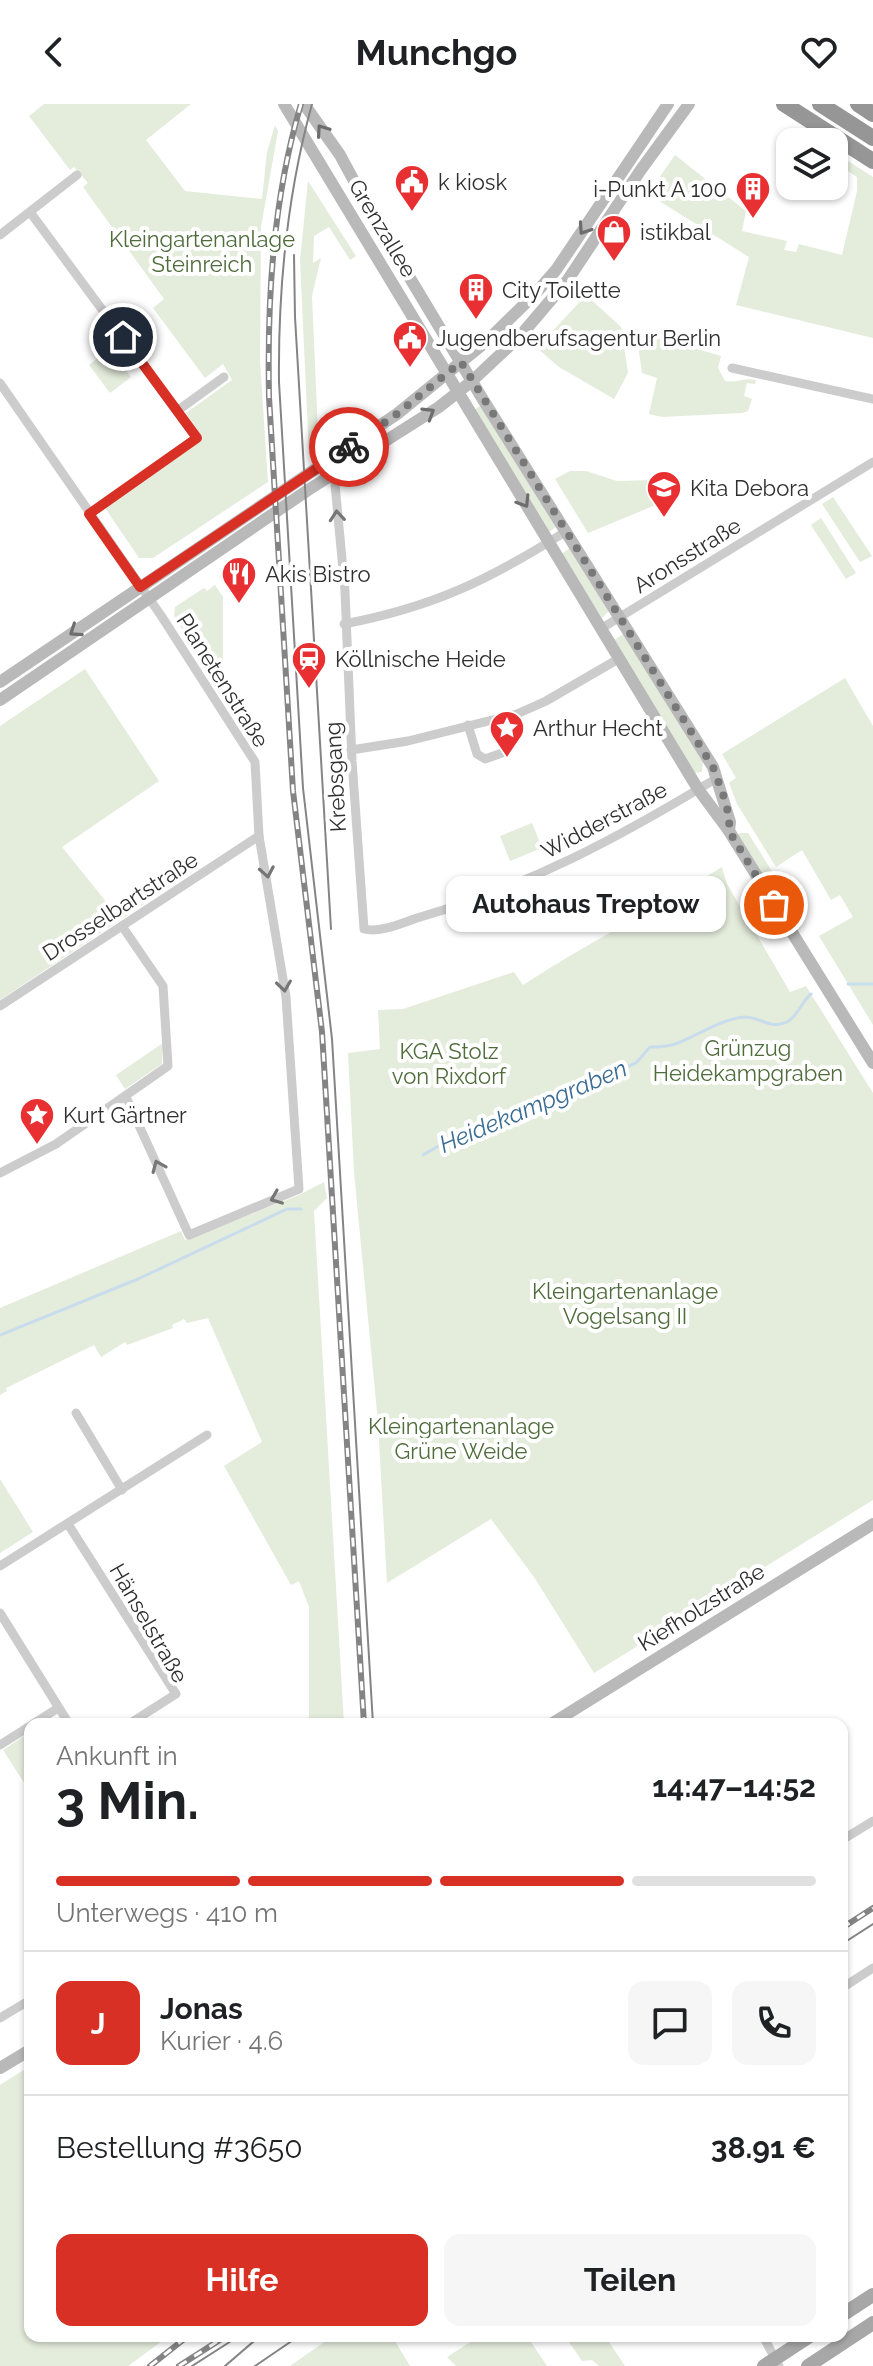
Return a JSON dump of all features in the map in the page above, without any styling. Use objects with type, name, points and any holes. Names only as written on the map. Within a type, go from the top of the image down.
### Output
[{"type":"highway","points":[[784,104],[873,161]]},
{"type":"highway","points":[[820,104],[873,138]]},
{"type":"highway","points":[[858,104],[873,114]]},
{"type":"main road","name":"Grenzallee","points":[[284,104],[698,789],[729,831],[873,1063]]},
{"type":"main road","name":"Grenzallee","points":[[304,104],[340,155],[375,220],[472,381],[698,743],[717,778],[730,822],[729,831]]},
{"type":"main road","points":[[0,682],[389,421],[488,340],[556,270],[668,104]]},
{"type":"main road","points":[[0,700],[472,381],[535,320],[567,281],[689,104]]},
{"type":"main road","points":[[323,166],[340,155]]},
{"type":"main road","points":[[488,340],[501,355]]},
{"type":"main road","name":"Kiefholzstraße","points":[[561,1718],[873,1524]]},
{"type":"main road","points":[[0,2068],[24,2054]]},
{"type":"main road","points":[[848,2311],[873,2295]]},
{"type":"main road","points":[[848,2340],[873,2323]]},
{"type":"main road","points":[[773,2364],[802,2342]]},
{"type":"main road","points":[[808,2366],[844,2342]]},
{"type":"street","points":[[0,235],[77,175]]},
{"type":"street","points":[[30,212],[197,438],[89,514]]},
{"type":"street","points":[[732,368],[873,399]]},
{"type":"street","points":[[177,411],[224,377]]},
{"type":"street","name":"Planetenstraße","points":[[0,383],[149,600],[255,762],[259,836],[286,997],[299,1189],[189,1235],[126,1097]]},
{"type":"street","name":"Aronsstraße","points":[[602,628],[873,462]]},
{"type":"street","name":"Krebsgang","points":[[334,474],[345,591],[344,624],[362,925],[368,931]]},
{"type":"street","points":[[344,624],[401,612],[437,600],[486,579],[565,532]]},
{"type":"street","points":[[351,750],[408,741],[517,714],[546,701],[620,658]]},
{"type":"street","points":[[468,725],[477,754],[485,759],[502,753],[506,748],[495,720]]},
{"type":"street","name":"Widderstraße","points":[[368,931],[465,904],[536,876],[618,837],[717,778]]},
{"type":"street","name":"Drosselbartstraße","points":[[0,1006],[259,836]]},
{"type":"street","points":[[0,1173],[56,1144],[166,1070],[169,1063],[163,986],[122,926]]},
{"type":"street","points":[[76,1413],[122,1490]]},
{"type":"street","points":[[0,1566],[207,1435]]},
{"type":"street","name":"Hänselstraße","points":[[68,1524],[176,1694],[138,1718]]},
{"type":"street","points":[[0,1613],[65,1718]]},
{"type":"street","points":[[43,1718],[58,1708]]},
{"type":"street","points":[[0,1745],[24,1730]]},
{"type":"street","points":[[848,1836],[873,1821]]},
{"type":"street","points":[[848,1984],[873,1968]]},
{"type":"street","points":[[0,2018],[24,2004]]},
{"type":"street","points":[[765,2342],[773,2364]]},
{"type":"green space","name":"Kleingartenanlage Steinreich","points":[[44,104],[191,104],[146,140],[185,191],[262,199],[267,152],[275,125],[278,131],[261,227],[260,361],[268,482],[153,558],[139,558],[105,508],[203,438],[186,413],[232,380],[223,364],[205,378],[153,308],[164,299],[83,187],[88,183],[74,167],[70,170],[29,116]]},
{"type":"green space","points":[[675,155],[746,211],[742,231],[787,241],[784,250],[796,252],[799,244],[842,255],[857,191],[857,177],[848,171],[848,161],[873,177],[873,338],[736,305],[749,257],[648,194]]},
{"type":"green space","points":[[308,181],[356,256],[350,260],[329,227],[314,236],[313,263],[321,258],[312,296],[318,432],[323,441],[309,454],[300,260]]},
{"type":"green space","points":[[586,295],[621,327],[628,373],[614,399],[559,367],[537,348]]},
{"type":"green space","points":[[636,331],[721,356],[718,368],[725,381],[756,380],[755,384],[747,383],[744,396],[752,399],[748,411],[662,417],[649,414],[657,378],[642,373]]},
{"type":"green space","points":[[110,349],[131,377],[110,393],[89,365]]},
{"type":"green space","points":[[481,405],[556,527],[549,532],[473,411]]},
{"type":"green space","points":[[570,471],[586,471],[617,481],[653,480],[659,488],[658,504],[588,533],[555,479]]},
{"type":"green space","points":[[833,497],[872,556],[860,562],[822,504]]},
{"type":"green space","points":[[821,518],[856,573],[846,579],[811,525]]},
{"type":"green space","points":[[570,548],[609,611],[602,618],[561,554]]},
{"type":"green space","points":[[215,585],[223,597],[223,669],[214,679],[174,616],[175,607],[204,588],[207,591]]},
{"type":"green space","points":[[625,633],[703,761],[702,772],[694,773],[614,640]]},
{"type":"green space","points":[[85,669],[159,781],[62,847],[112,909],[162,877],[166,881],[197,862],[200,867],[0,1000],[0,726]]},
{"type":"green space","points":[[845,678],[873,726],[873,1025],[819,936],[853,917],[840,895],[831,900],[802,850],[776,867],[737,804],[729,783],[736,778],[722,754]]},
{"type":"green space","points":[[532,823],[542,848],[510,861],[500,836]]},
{"type":"green space","points":[[748,833],[785,892],[779,895],[774,887],[769,886],[738,835]]},
{"type":"green space","points":[[722,867],[727,884],[790,992],[806,986],[873,1093],[873,1500],[594,1673],[534,1577],[491,1519],[387,1583],[378,1423],[354,1172],[348,1053],[380,1049],[378,1010],[403,1009],[514,972],[523,985]]},
{"type":"green space","points":[[163,1043],[162,1064],[125,1089],[116,1075]]},
{"type":"green space","points":[[324,1182],[327,1198],[314,1211],[344,1718],[309,1718],[309,1607],[299,1581],[291,1585],[224,1466],[262,1442],[208,1318],[187,1323],[184,1319],[172,1325],[173,1328],[127,1345],[125,1342],[101,1357],[94,1345],[6,1388],[7,1391],[0,1395],[0,1308],[181,1231],[185,1240]]},
{"type":"green space","points":[[0,1479],[33,1532],[0,1553]]},
{"type":"green space","points":[[24,1736],[24,1783],[3,1750]]},
{"type":"green space","points":[[24,2070],[24,2342],[161,2342],[128,2366],[0,2366],[0,2085]]},
{"type":"green space","points":[[324,2342],[396,2342],[410,2366],[290,2366]]},
{"type":"green space","points":[[471,2342],[531,2342],[547,2366],[456,2366],[447,2357]]},
{"type":"green space","points":[[569,2342],[609,2342],[625,2366],[599,2366],[592,2360],[582,2361]]},
{"type":"waterway","name":"Heidekampgraben","points":[[848,984],[873,984]]},
{"type":"waterway","name":"Heidekampgraben","points":[[423,1155],[456,1136],[540,1099],[563,1094],[636,1063],[650,1047],[675,1044],[736,1018],[751,1018],[776,1025],[787,1022],[811,994]]},
{"type":"waterway","name":"Heidekampgraben","points":[[0,1335],[138,1279],[287,1209],[301,1209]]},
{"type":"tram line","points":[[312,104],[290,207],[280,312],[279,382],[303,788],[332,1039],[373,1718]]},
{"type":"tram line","points":[[294,255],[331,929]]},
{"type":"tram line","points":[[848,1940],[873,1924]]},
{"type":"tram line","points":[[192,2366],[230,2342]]},
{"type":"tram line","points":[[225,2366],[253,2342]]},
{"type":"tram line","points":[[255,2366],[290,2342]]},
{"type":"railway","points":[[301,104],[278,212],[269,323],[269,397],[293,791],[322,1032],[364,1718]]},
{"type":"railway","points":[[848,1924],[873,1908]]},
{"type":"railway","points":[[150,2366],[180,2342]]},
{"type":"railway","points":[[179,2366],[217,2342]]},
{"type":"way so far","points":[[349,447],[412,403],[461,362],[713,767],[725,801],[729,831],[774,905]]},
{"type":"place","name":"k kiosk","points":[[412,213]]},
{"type":"place","name":"i-Punkt A 100","points":[[753,220]]},
{"type":"place","name":"istikbal","points":[[614,263]]},
{"type":"place","name":"City Toilette","points":[[476,321]]},
{"type":"place","name":"Jugendberufsagentur Berlin","points":[[410,369]]},
{"type":"place","name":"Kita Debora","points":[[664,519]]},
{"type":"place","name":"Akis Bistro","points":[[239,605]]},
{"type":"place","name":"Köllnische Heide","points":[[309,690]]},
{"type":"place","name":"Arthur Hecht","points":[[507,759]]},
{"type":"place","name":"Autohaus Treptow","points":[[774,905]]},
{"type":"place","name":"Kurt Gärtner","points":[[37,1146]]},
{"type":"route","points":[[123,337],[197,438],[89,514],[140,587],[349,447]]},
{"type":"park label","name":"Grünzug Heidekampgraben","points":[[748,1060]]},
{"type":"park label","name":"KGA Stolz von Rixdorf","points":[[449,1064]]},
{"type":"park label","name":"Kleingartenanlage Vogelsang II","points":[[625,1304]]},
{"type":"park label","name":"Kleingartenanlage Grüne Weide","points":[[461,1438]]}]
